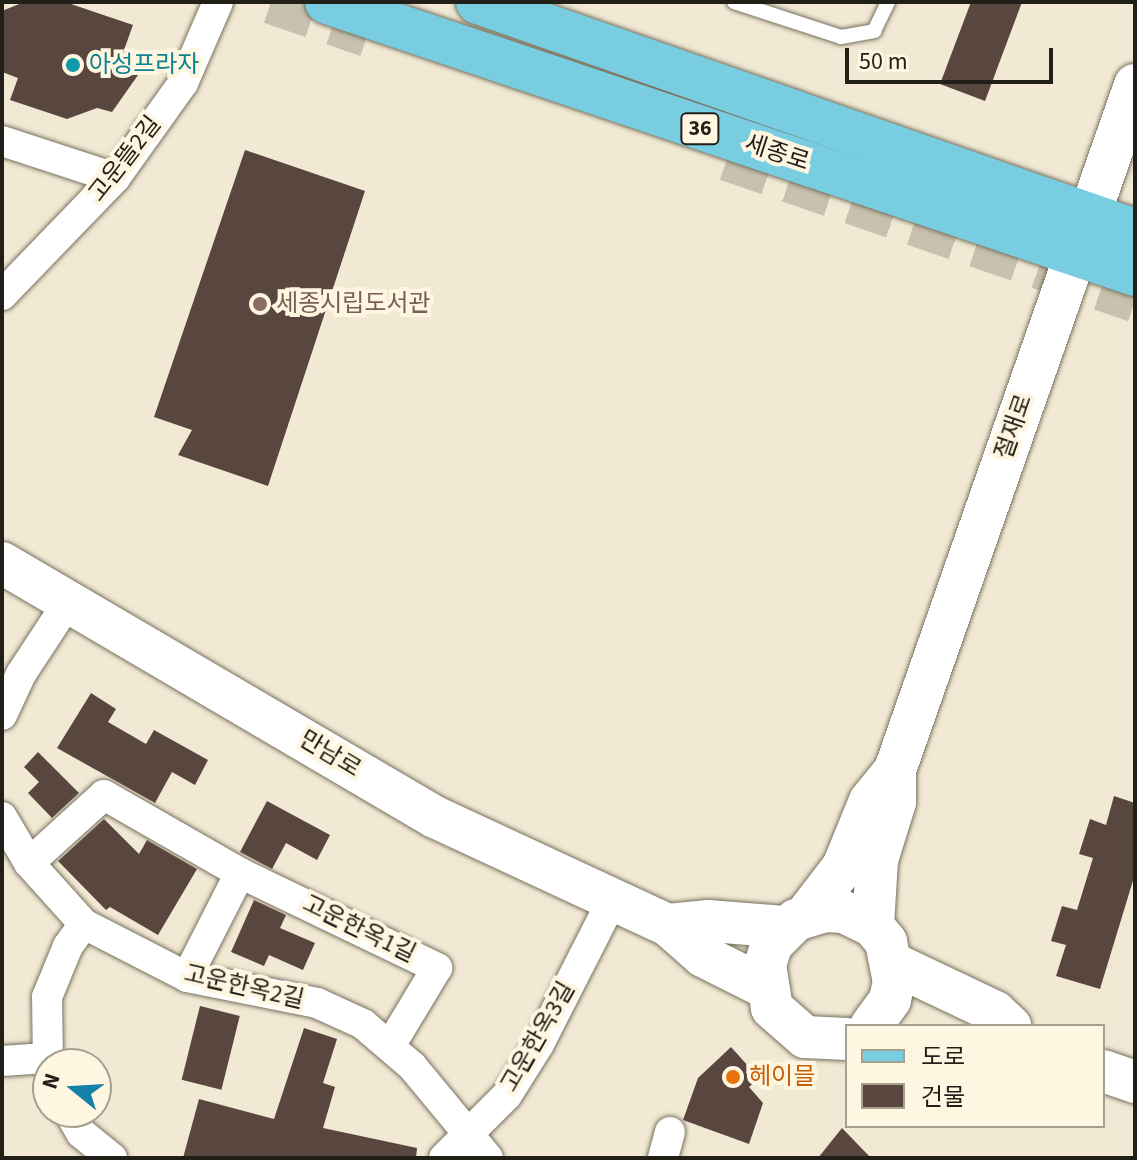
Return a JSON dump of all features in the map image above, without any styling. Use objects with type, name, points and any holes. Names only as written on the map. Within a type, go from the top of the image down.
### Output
[{"type":"main road","name":"세종로","points":[[327,2],[1082,233],[1135,231]]},
{"type":"main road","name":"세종로","points":[[478,2],[1082,233],[1135,274]]},
{"type":"street","name":"고운뜰2길","points":[[2,295],[115,178],[183,83],[218,2]]},
{"type":"street","name":"절재로","points":[[895,770],[1135,85]]},
{"type":"street","points":[[2,141],[115,178]]},
{"type":"street","name":"만남로","points":[[2,563],[435,817],[668,925]]},
{"type":"street","points":[[2,715],[21,674],[69,601]]},
{"type":"street","points":[[845,1039],[805,1037],[786,1025],[765,987],[765,965],[796,921],[843,867],[870,801],[895,770]]},
{"type":"street","points":[[872,1024],[890,1000],[894,964],[873,926],[875,874],[895,802],[895,770]]},
{"type":"street","name":"고운한옥1길","points":[[29,863],[104,795],[240,873],[437,968],[390,1046]]},
{"type":"street","name":"고운한옥2길","points":[[2,821],[29,863],[84,924],[187,977],[317,1003],[363,1024],[390,1046],[479,1148]]},
{"type":"street","points":[[187,977],[240,873]]},
{"type":"street","name":"고운한옥3길","points":[[444,1158],[479,1148],[539,1044],[612,901]]},
{"type":"street","points":[[668,925],[709,921],[796,921],[844,912],[873,926]]},
{"type":"street","points":[[47,1048],[47,997],[68,946],[84,924]]},
{"type":"street","points":[[668,925],[703,956],[765,987]]},
{"type":"street","points":[[894,964],[995,1012],[1008,1024]]},
{"type":"street","points":[[2,1061],[32,1062]]},
{"type":"street","points":[[1105,1072],[1135,1082]]},
{"type":"street","points":[[78,1128],[112,1158]]},
{"type":"lane","points":[[734,2],[841,37],[874,31],[888,2]]},
{"type":"building","name":"아성프라자","points":[[24,2],[65,2],[133,25],[124,50],[150,58],[112,112],[97,108],[67,119],[10,100],[18,78],[2,72],[2,11]]},
{"type":"building","points":[[971,2],[1022,2],[985,101],[940,84]]},
{"type":"building","name":"세종시립도서관","points":[[245,150],[365,191],[268,486],[178,455],[192,430],[154,417]]},
{"type":"building","points":[[91,693],[116,709],[108,722],[146,744],[154,730],[208,760],[195,785],[172,772],[155,803],[57,748]]},
{"type":"building","points":[[38,752],[79,793],[52,818],[28,793],[39,782],[24,767]]},
{"type":"building","points":[[1114,796],[1135,803],[1135,874],[1100,989],[1056,976],[1066,945],[1051,941],[1062,906],[1077,910],[1093,858],[1079,854],[1090,819],[1106,825]]},
{"type":"building","points":[[267,801],[330,835],[317,860],[286,843],[272,869],[240,852]]},
{"type":"building","points":[[104,819],[139,854],[147,840],[197,869],[158,935],[110,907],[106,910],[58,861]]},
{"type":"building","points":[[254,900],[286,915],[280,928],[315,943],[303,970],[269,955],[264,966],[231,952]]},
{"type":"building","points":[[200,1006],[240,1016],[221,1090],[182,1080]]},
{"type":"building","points":[[304,1028],[337,1039],[323,1083],[335,1087],[323,1128],[417,1148],[416,1158],[183,1158],[199,1099],[274,1119]]},
{"type":"building","points":[[731,1047],[759,1078],[749,1087],[763,1103],[749,1144],[683,1120],[698,1078]]},
{"type":"building","points":[[842,1128],[871,1158],[818,1158]]},
{"type":"tunnel","points":[[271,2],[367,35]]},
{"type":"tunnel","points":[[727,159],[1135,300]]},
{"type":"place","name":"아성프라자","points":[[73,65]]},
{"type":"place","name":"세종시립도서관","points":[[260,304]]},
{"type":"place","name":"헤이믈","points":[[733,1077]]}]
